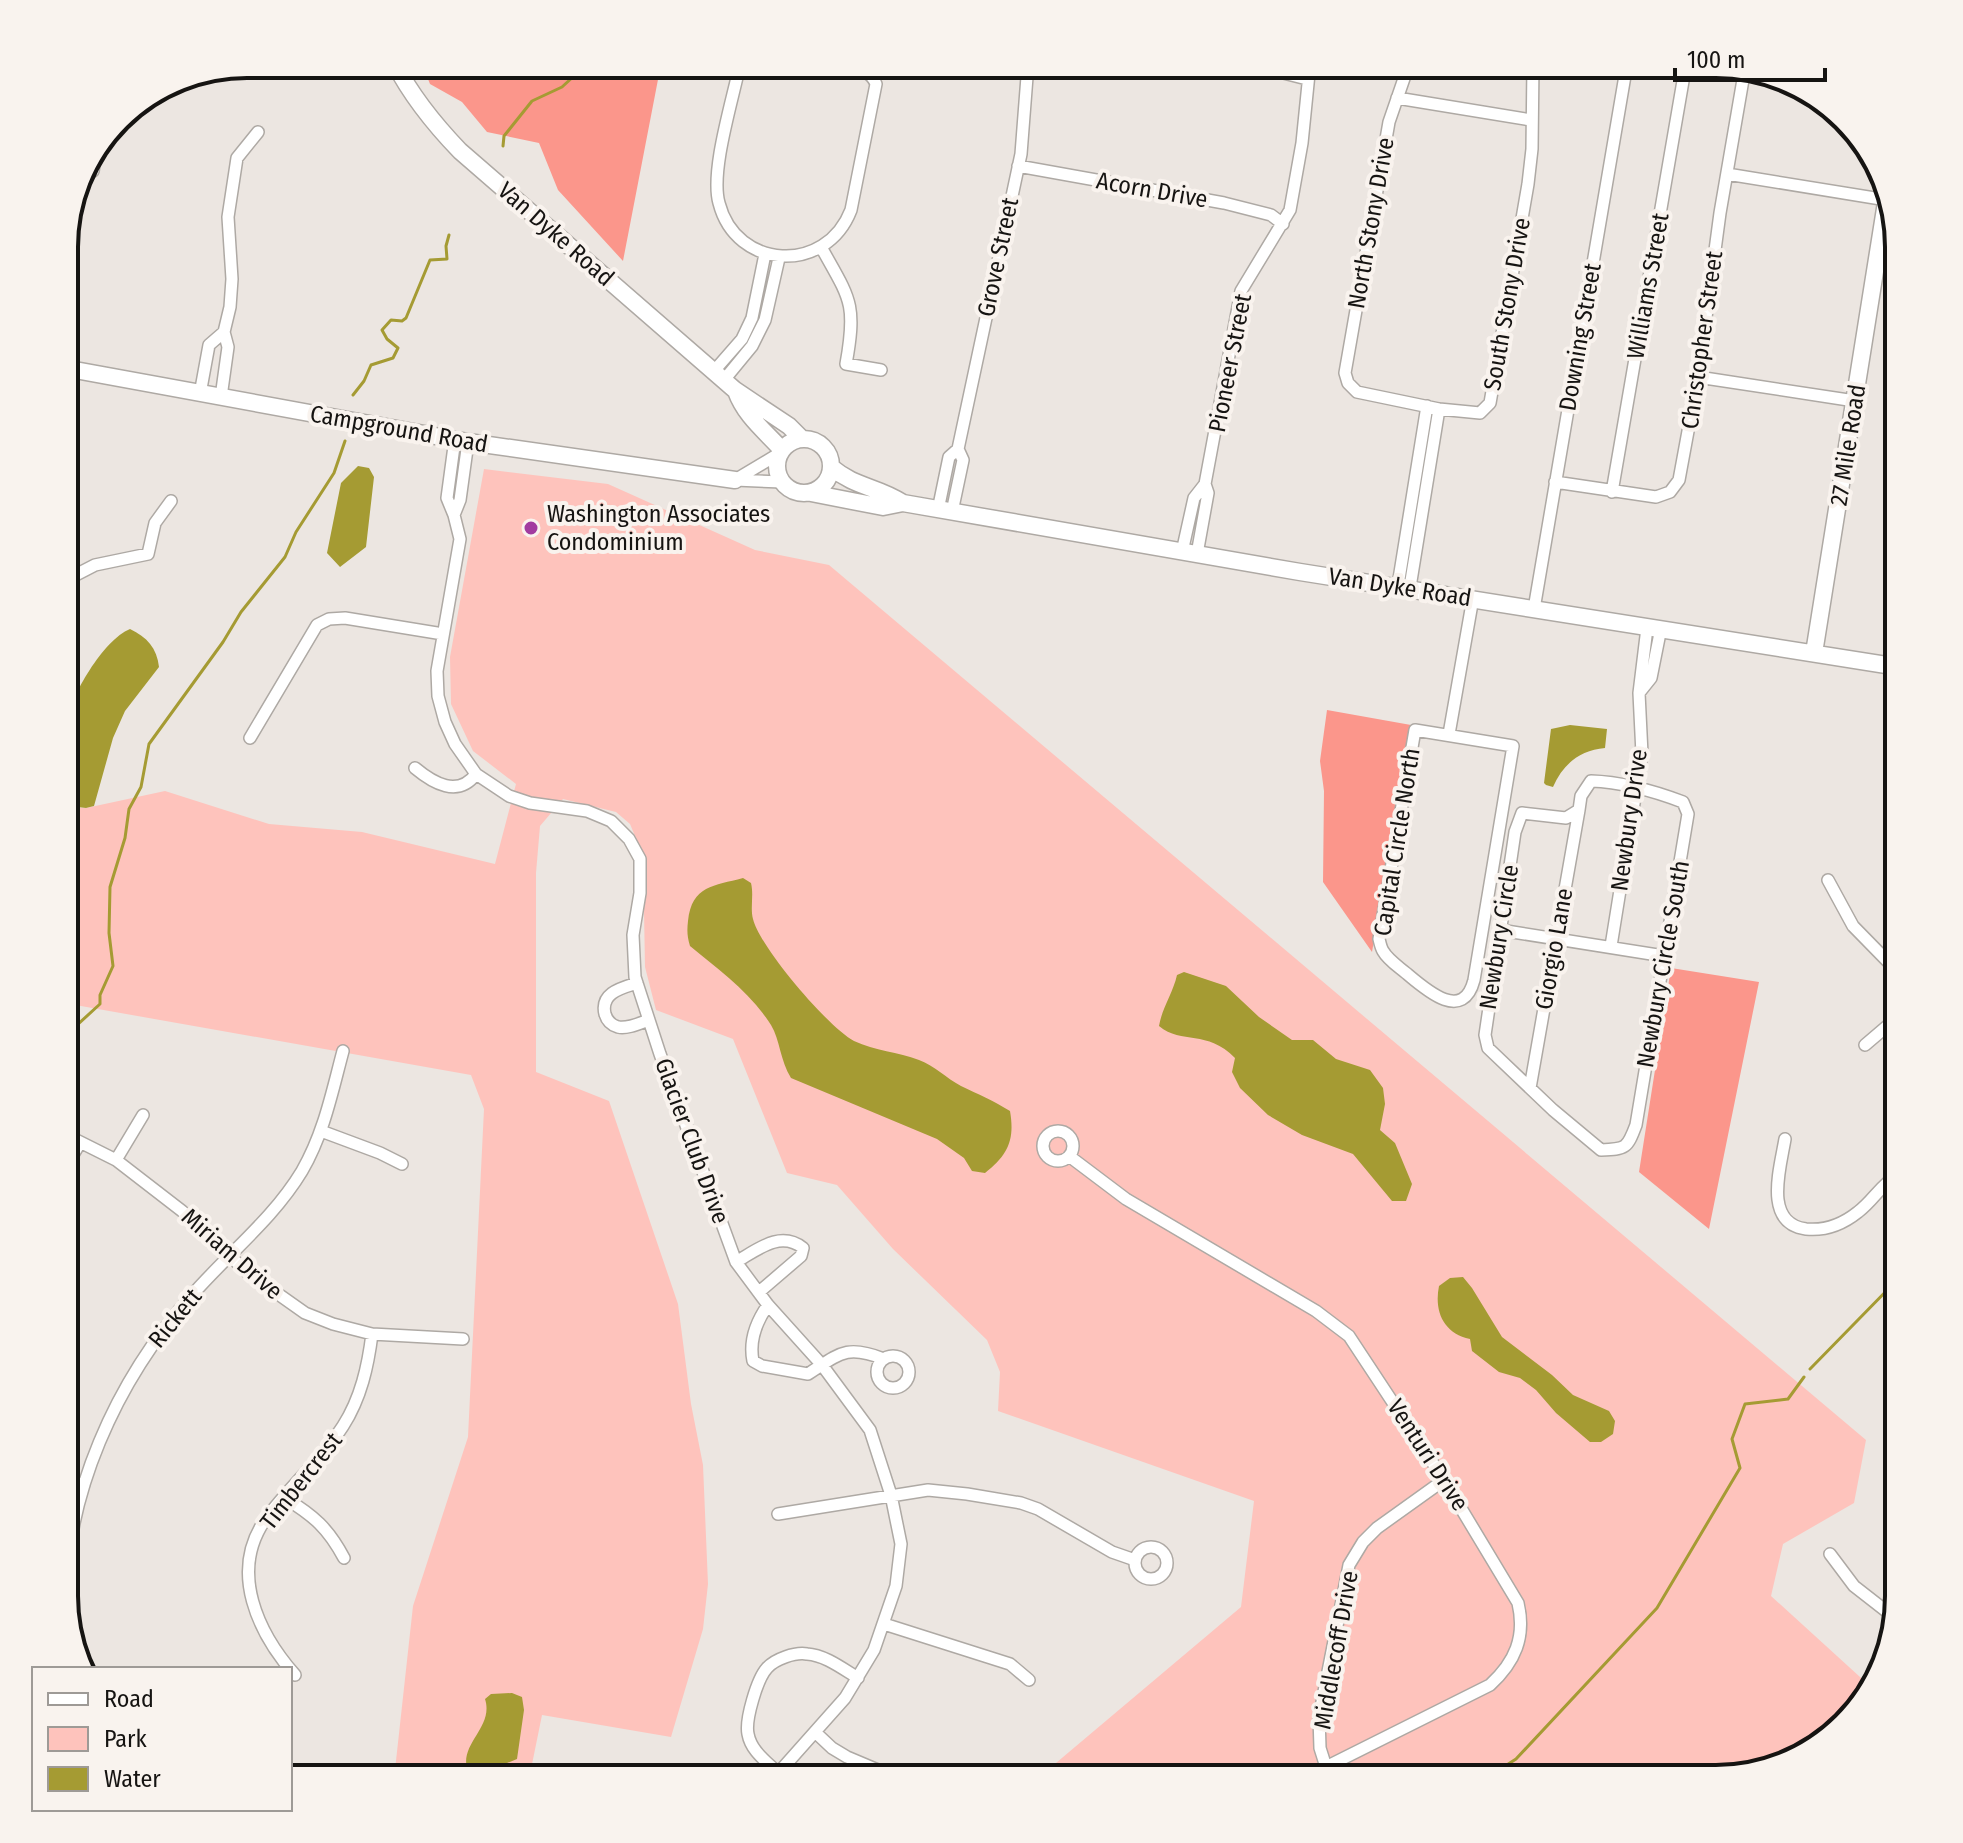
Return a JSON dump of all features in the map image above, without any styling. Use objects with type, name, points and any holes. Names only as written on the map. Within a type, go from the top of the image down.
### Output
[{"type":"street","name":"Van Dyke Road","points":[[403,78],[439,129],[460,151],[724,380],[789,426],[802,439]]},
{"type":"street","points":[[737,78],[718,173],[718,201],[733,231],[765,254],[779,258],[799,256],[821,247],[844,224],[851,210],[876,87],[874,78]]},
{"type":"street","name":"Grove Street","points":[[945,511],[963,460],[958,449],[1018,166],[1027,78]]},
{"type":"street","points":[[1303,78],[1307,79]]},
{"type":"street","name":"North Stony Drive","points":[[1404,78],[1389,122],[1345,373],[1348,383],[1357,392],[1433,407]]},
{"type":"street","name":"South Stony Drive","points":[[1433,407],[1480,413],[1490,403],[1528,184],[1532,78]]},
{"type":"street","name":"Downing Street","points":[[1534,609],[1625,78]]},
{"type":"street","name":"Pioneer Street","points":[[1190,553],[1208,493],[1205,484],[1241,291],[1290,210],[1302,143],[1307,79]]},
{"type":"street","name":"Christopher Street","points":[[1555,482],[1656,497],[1675,487],[1682,472],[1698,377],[1743,80]]},
{"type":"street","name":"Williams Street","points":[[1612,492],[1683,81]]},
{"type":"street","points":[[1397,98],[1531,120]]},
{"type":"street","points":[[221,397],[228,347],[224,332],[232,279],[228,217],[237,158],[258,132]]},
{"type":"street","name":"Acorn Drive","points":[[1018,166],[1224,203],[1271,215],[1283,224]]},
{"type":"street","points":[[1727,174],[1876,194]]},
{"type":"street","name":"27 Mile Road","points":[[1814,653],[1883,221]]},
{"type":"street","points":[[821,247],[850,299],[852,329],[846,364],[881,370]]},
{"type":"street","points":[[724,380],[752,318],[765,254]]},
{"type":"street","points":[[724,380],[752,346],[765,320],[779,258]]},
{"type":"street","points":[[200,394],[209,345],[224,332]]},
{"type":"street","name":"Campground Road","points":[[78,371],[461,440],[735,480],[782,482]]},
{"type":"street","points":[[1698,377],[1855,401]]},
{"type":"street","name":"Van Dyke Road","points":[[724,380],[750,417],[781,451]]},
{"type":"street","points":[[1404,586],[1433,407]]},
{"type":"street","points":[[735,480],[793,441],[802,439],[819,444],[830,458],[831,467],[825,483],[811,493],[793,492],[782,482],[777,471],[781,451]]},
{"type":"street","name":"Glacier Club Drive","points":[[461,440],[450,473],[447,498],[460,539],[437,671],[438,696],[445,722],[455,744],[476,774],[509,796],[530,803],[587,811],[611,821],[629,839],[640,859],[640,893],[633,935],[637,983],[736,1262],[768,1305],[822,1365],[870,1430],[891,1495],[901,1544],[896,1586],[884,1624],[845,1698],[785,1765]]},
{"type":"street","name":"Glacier Club Drive","points":[[454,515],[460,500],[463,475],[461,440]]},
{"type":"street","name":"Van Dyke Road","points":[[831,467],[853,483],[887,492],[903,503]]},
{"type":"street","points":[[450,473],[463,475]]},
{"type":"street","name":"Van Dyke Road","points":[[811,493],[883,507],[903,503],[1190,553],[1885,665]]},
{"type":"street","points":[[78,574],[95,565],[148,554],[155,523],[171,501]]},
{"type":"street","points":[[1473,598],[1449,734],[1513,746],[1502,808],[1566,818],[1579,810],[1581,796],[1591,781],[1636,788]]},
{"type":"street","points":[[250,738],[317,625],[329,619],[345,618],[443,634]]},
{"type":"street","name":"Newbury Drive","points":[[1611,946],[1642,754],[1639,693],[1651,678],[1654,628]]},
{"type":"street","name":"Capital Circle North","points":[[1449,734],[1415,730],[1379,939],[1381,950],[1430,994],[1444,1000],[1458,1001],[1472,990],[1502,808]]},
{"type":"street","points":[[415,768],[431,781],[457,787],[469,784],[476,774]]},
{"type":"street","name":"Newbury Circle South","points":[[1601,1150],[1622,1149],[1629,1144],[1636,1125],[1688,814],[1683,802],[1636,788]]},
{"type":"street","name":"Giorgio Lane","points":[[1530,1088],[1579,810]]},
{"type":"street","name":"Newbury Circle","points":[[1522,813],[1515,832],[1500,930],[1485,1035],[1488,1048],[1601,1150]]},
{"type":"street","points":[[1828,880],[1853,926],[1885,959]]},
{"type":"street","points":[[1500,930],[1664,956]]},
{"type":"street","points":[[637,983],[616,990],[605,1000],[604,1011],[608,1021],[622,1028],[649,1020]]},
{"type":"street","points":[[1865,1045],[1885,1028]]},
{"type":"street","name":"Rickett","points":[[78,1517],[84,1485],[103,1432],[158,1336],[230,1256],[260,1228],[302,1170],[321,1131],[343,1051]]},
{"type":"street","points":[[116,1160],[143,1115]]},
{"type":"street","points":[[321,1131],[402,1164]]},
{"type":"street","points":[[1785,1139],[1777,1188],[1778,1206],[1786,1221],[1800,1228],[1830,1228],[1859,1211],[1885,1182]]},
{"type":"street","name":"Miriam Drive","points":[[80,1143],[116,1160],[182,1211],[273,1293],[305,1313],[372,1334],[463,1339]]},
{"type":"street","name":"Venturi Drive","points":[[1069,1156],[1126,1199],[1316,1311],[1349,1336],[1513,1590],[1522,1627],[1515,1655],[1490,1685],[1330,1765]]},
{"type":"street","points":[[736,1262],[783,1239],[803,1248],[801,1256],[759,1292]]},
{"type":"street","points":[[768,1305],[754,1331],[751,1351],[753,1361],[762,1366],[808,1374],[840,1353],[864,1351],[884,1359]]},
{"type":"street","name":"Timbercrest","points":[[288,1667],[275,1653],[258,1623],[249,1589],[252,1552],[264,1521],[345,1423],[358,1398],[372,1334]]},
{"type":"street","name":"Middlecoff Drive","points":[[1325,1765],[1320,1748],[1319,1717],[1349,1565],[1363,1542],[1377,1528],[1444,1480]]},
{"type":"street","points":[[78,1483],[84,1485]]},
{"type":"street","points":[[778,1514],[928,1490],[1021,1503],[1038,1509],[1112,1552],[1135,1560]]},
{"type":"street","points":[[285,1498],[313,1516],[332,1535],[344,1558]]},
{"type":"street","points":[[1830,1554],[1854,1586],[1884,1610]]},
{"type":"street","points":[[884,1624],[1010,1664],[1029,1680]]},
{"type":"street","name":"Glacier Club Drive","points":[[766,1765],[753,1748],[747,1731],[758,1683],[767,1667],[786,1657],[807,1654],[829,1661],[858,1678]]},
{"type":"street","name":"Timbercrest","points":[[292,1672],[295,1675]]},
{"type":"street","points":[[815,1732],[832,1748],[868,1765]]},
{"type":"green space","points":[[484,469],[608,484],[755,550],[829,565],[1866,1440],[1854,1503],[1783,1544],[1771,1596],[1863,1680],[1857,1690],[1836,1716],[1810,1737],[1771,1756],[1738,1764],[1054,1765],[1241,1607],[1254,1501],[998,1411],[1000,1372],[987,1340],[893,1249],[837,1185],[787,1173],[733,1039],[656,1010],[645,967],[643,855],[630,824],[616,812],[563,799],[540,826],[536,873],[536,1072],[609,1101],[678,1304],[691,1404],[703,1465],[708,1584],[703,1629],[671,1737],[542,1715],[532,1765],[396,1765],[413,1606],[468,1437],[484,1109],[471,1075],[78,1005],[78,808],[165,791],[269,824],[362,832],[495,864],[516,784],[473,751],[451,704],[450,657]]},
{"type":"shaded area","points":[[428,78],[658,78],[623,261],[558,190],[539,143],[487,132],[462,102],[430,84]]},
{"type":"shaded area","points":[[1327,710],[1411,725],[1372,952],[1323,882],[1324,791],[1320,761]]},
{"type":"shaded area","points":[[1671,968],[1759,982],[1709,1229],[1639,1172]]},
{"type":"water","points":[[358,466],[369,468],[374,477],[366,547],[340,567],[327,553],[341,483]]},
{"type":"water","points":[[130,629],[141,636],[156,654],[159,667],[125,711],[113,738],[94,806],[78,807],[78,691],[99,657]]},
{"type":"water","points":[[1570,725],[1607,729],[1605,748],[1580,755],[1567,765],[1553,787],[1546,785],[1551,729]]},
{"type":"water","points":[[743,878],[751,883],[753,919],[758,932],[781,967],[829,1021],[854,1041],[925,1063],[1010,1111],[1008,1146],[985,1173],[972,1171],[964,1158],[937,1139],[791,1078],[774,1031],[763,1013],[689,942],[687,927],[694,900],[706,889]]},
{"type":"water","points":[[1184,972],[1226,986],[1259,1017],[1292,1040],[1313,1040],[1336,1059],[1370,1070],[1383,1088],[1385,1104],[1380,1130],[1395,1143],[1412,1184],[1406,1201],[1392,1201],[1353,1154],[1302,1135],[1268,1115],[1240,1088],[1232,1072],[1235,1058],[1225,1049],[1205,1040],[1168,1032],[1159,1026],[1177,975]]},
{"type":"water","points":[[1463,1277],[1502,1337],[1573,1395],[1609,1411],[1615,1421],[1613,1434],[1601,1442],[1590,1442],[1556,1413],[1536,1390],[1520,1378],[1499,1372],[1472,1351],[1470,1339],[1447,1326],[1439,1312],[1439,1286],[1450,1278]]},
{"type":"water","points":[[512,1693],[522,1697],[524,1710],[517,1759],[502,1765],[467,1765],[470,1747],[484,1720],[485,1699],[491,1694]]},
{"type":"waterway","points":[[503,146],[504,136],[532,101],[562,87],[572,78]]},
{"type":"waterway","points":[[353,395],[371,365],[393,358],[398,348],[382,330],[391,320],[402,321],[406,318],[430,260],[447,259],[449,235]]},
{"type":"waterway","points":[[78,1024],[100,1004],[100,995],[113,966],[109,933],[110,887],[125,838],[129,809],[141,787],[149,744],[241,612],[285,557],[296,532],[334,473],[345,441]]},
{"type":"waterway","points":[[1810,1369],[1885,1292]]},
{"type":"waterway","points":[[1507,1765],[1516,1759],[1657,1608],[1740,1468],[1732,1439],[1745,1404],[1788,1399],[1804,1377]]},
{"type":"place","name":"Washington Associates Condominium","points":[[531,528]]}]
